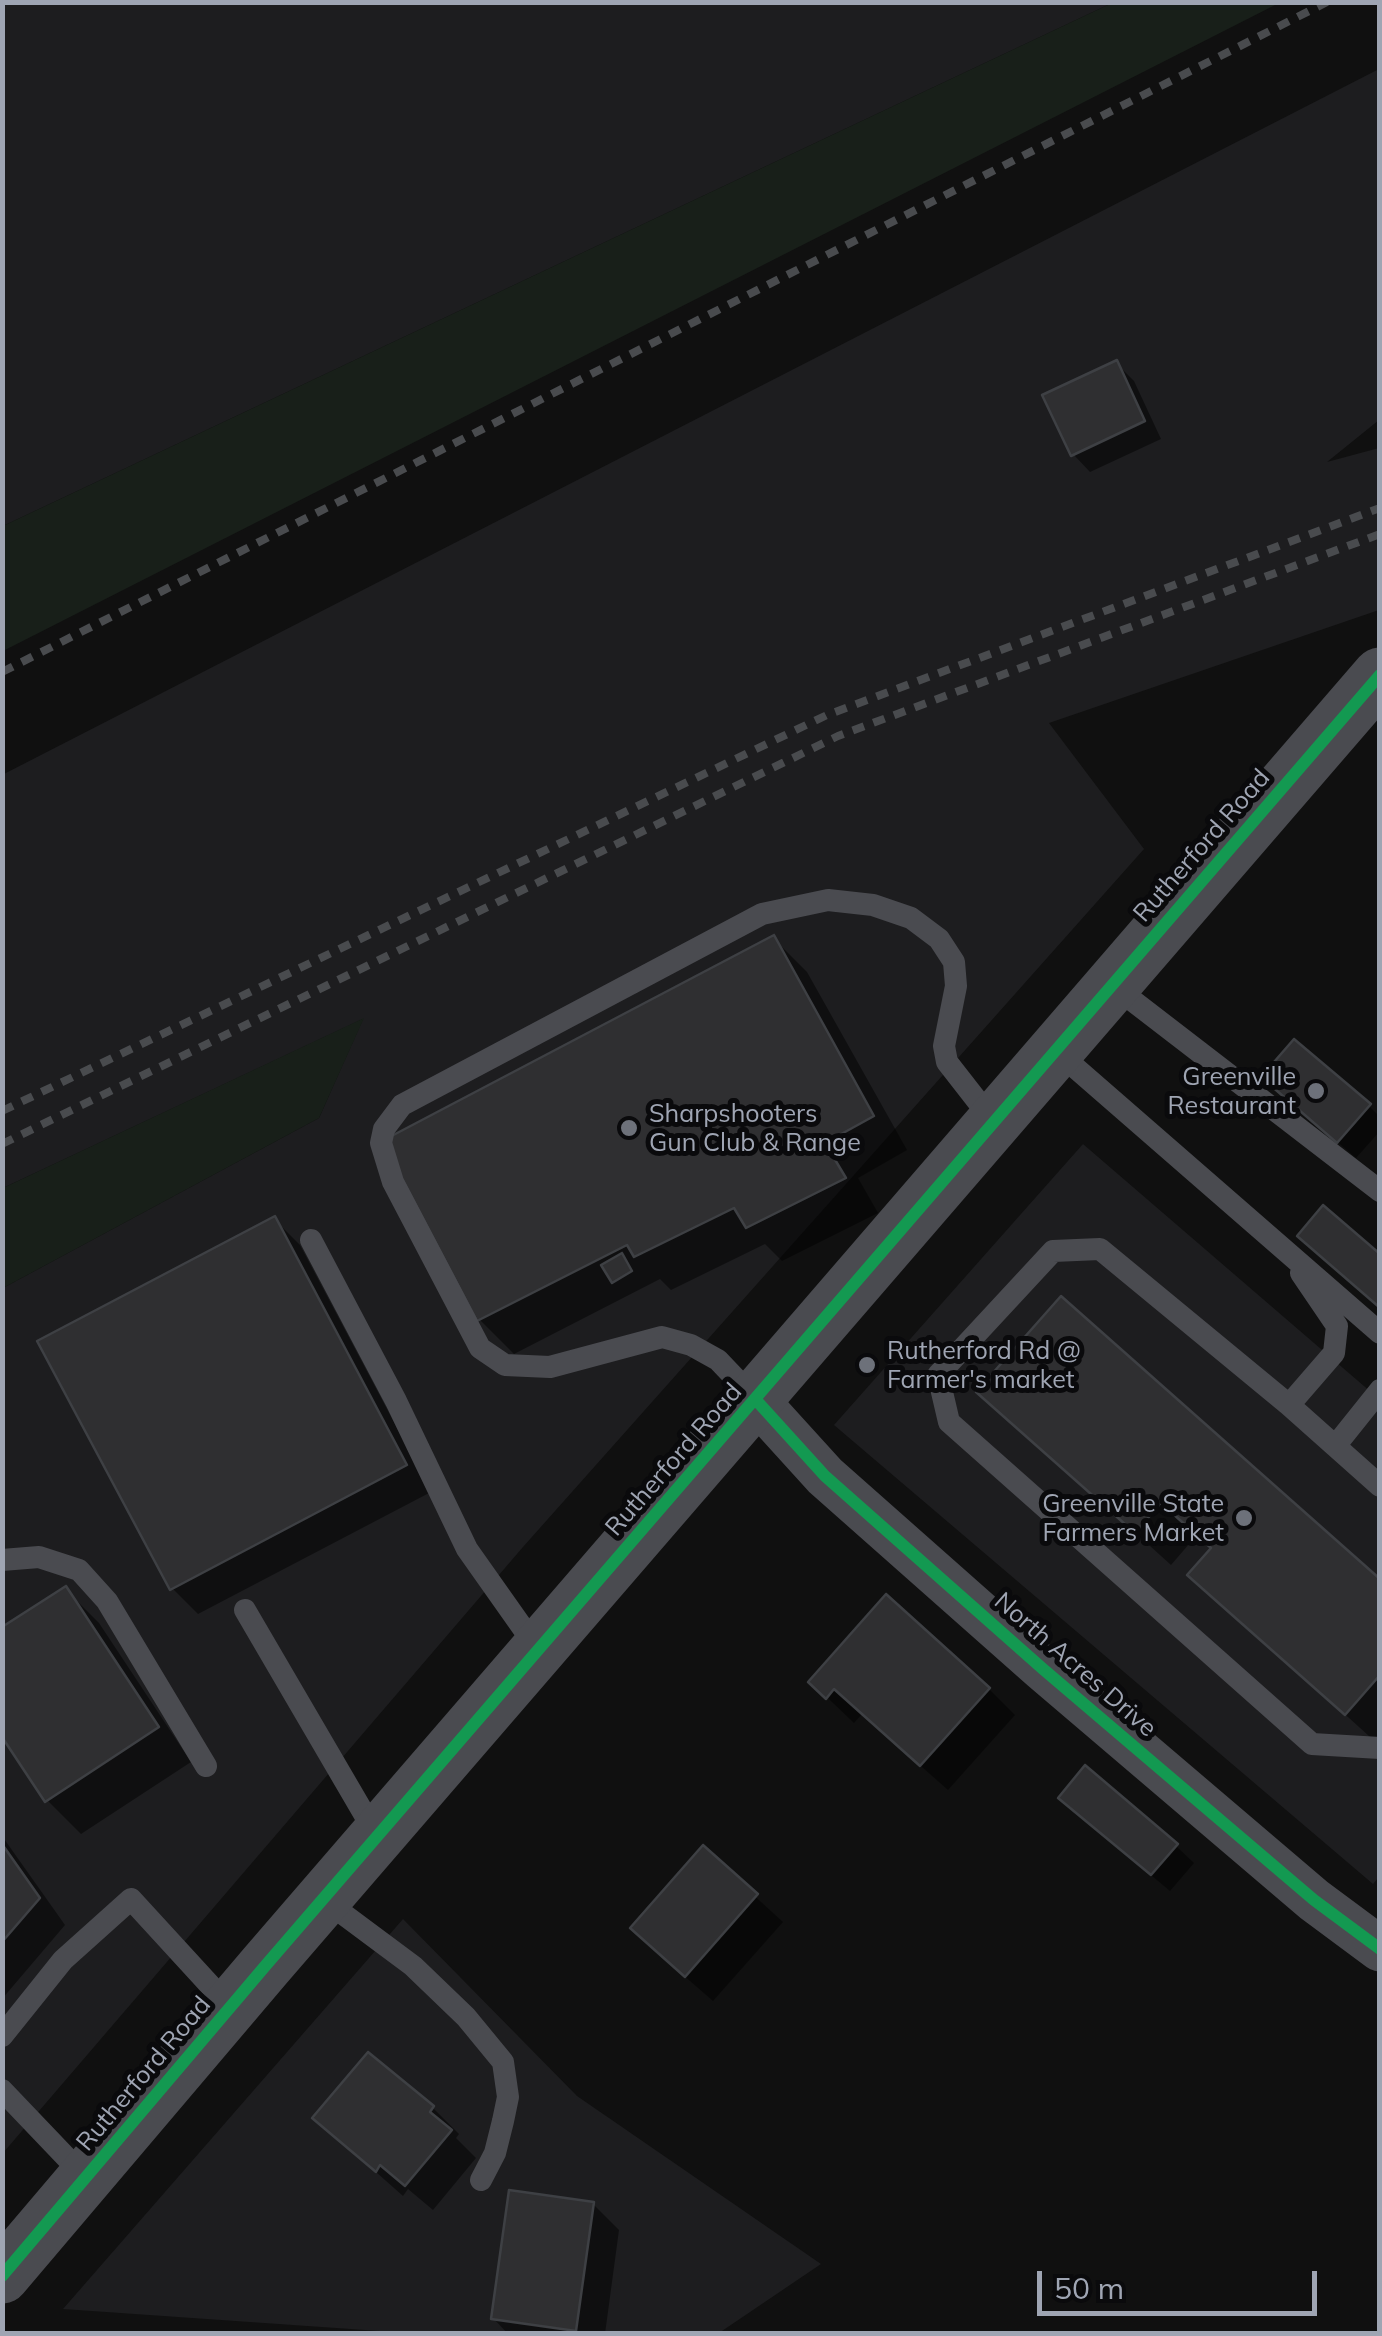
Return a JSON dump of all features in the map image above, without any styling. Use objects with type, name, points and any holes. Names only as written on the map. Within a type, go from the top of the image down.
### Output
[{"type":"street","name":"Rutherford Road","points":[[2,2276],[1380,675]]},
{"type":"street","name":"North Acres Drive","points":[[756,1400],[826,1476],[1044,1669],[1314,1900],[1380,1948]]},
{"type":"lane","points":[[756,1400],[718,1360],[691,1345],[662,1336],[550,1367],[505,1366],[480,1348],[393,1182],[381,1143],[384,1129],[402,1105],[762,914],[828,900],[874,905],[911,918],[939,939],[954,962],[956,986],[944,1046],[946,1062],[993,1121]]},
{"type":"lane","points":[[1112,984],[1380,1191]]},
{"type":"lane","points":[[1054,1050],[1380,1333]]},
{"type":"lane","points":[[311,1240],[396,1401],[467,1549],[538,1651]]},
{"type":"lane","points":[[1380,1486],[1289,1404],[1100,1249],[1052,1251],[938,1376],[949,1422],[1312,1744],[1380,1748]]},
{"type":"lane","points":[[1289,1404],[1334,1354],[1337,1326],[1313,1296],[1292,1257]]},
{"type":"lane","points":[[1336,1445],[1380,1390]]},
{"type":"lane","points":[[2,1560],[38,1557],[78,1570],[106,1601],[206,1766]]},
{"type":"lane","points":[[245,1610],[378,1836]]},
{"type":"lane","points":[[2,2036],[63,1960],[131,1899],[230,2007]]},
{"type":"lane","points":[[323,1899],[413,1966],[466,2017],[502,2062],[508,2097],[504,2121],[495,2153],[481,2180]]},
{"type":"lane","points":[[2,2090],[86,2178]]},
{"type":"shaded area","points":[[3,2],[1112,3],[3,526]]},
{"type":"shaded area","points":[[1112,3],[1279,3],[3,651],[3,526]]},
{"type":"shaded area","points":[[1379,69],[1379,420],[1327,462],[1379,448],[1379,610],[1049,723],[1144,849],[523,1547],[3,2153],[3,1288],[319,1118],[363,1019],[3,1188],[2,775]]},
{"type":"shaded area","points":[[364,1018],[319,1118],[3,1288],[3,1188]]},
{"type":"shaded area","points":[[1083,1144],[1379,1399],[1379,1877],[1373,1884],[834,1425]]},
{"type":"shaded area","points":[[403,1919],[577,2096],[821,2264],[719,2333],[408,2333],[63,2309]]},
{"type":"building","points":[[1117,360],[1145,421],[1071,456],[1042,395]]},
{"type":"building","name":"Sharpshooters Gun Club & Range","points":[[774,935],[874,1116],[825,1143],[846,1178],[746,1228],[734,1208],[634,1257],[627,1245],[477,1321],[382,1141]]},
{"type":"building","name":"Greenville Restaurant","points":[[1294,1039],[1371,1104],[1337,1143],[1261,1077]]},
{"type":"building","points":[[1323,1205],[1380,1254],[1379,1307],[1297,1236]]},
{"type":"building","points":[[275,1216],[407,1465],[170,1590],[37,1341]]},
{"type":"building","points":[[622,1253],[632,1271],[612,1283],[601,1265]]},
{"type":"building","name":"Greenville State Farmers Market","points":[[1061,1296],[1380,1579],[1380,1675],[1345,1715],[1187,1575],[1211,1548],[1161,1503],[1135,1533],[976,1392]]},
{"type":"building","points":[[66,1586],[159,1727],[45,1802],[2,1737],[2,1627]]},
{"type":"building","points":[[886,1594],[990,1688],[920,1766],[834,1689],[826,1699],[808,1682]]},
{"type":"building","points":[[1085,1765],[1178,1844],[1151,1875],[1058,1798]]},
{"type":"building","points":[[2,1844],[40,1898],[2,1942]]},
{"type":"building","points":[[703,1845],[758,1894],[685,1977],[630,1928]]},
{"type":"building","points":[[368,2052],[434,2106],[430,2112],[452,2130],[405,2186],[380,2165],[376,2172],[312,2118]]},
{"type":"building","points":[[509,2190],[594,2202],[576,2331],[491,2319]]},
{"type":"railway","points":[[2,672],[1327,2]]},
{"type":"railway","points":[[2,1111],[827,715],[1380,508]]},
{"type":"railway","points":[[2,1144],[838,736],[1380,534]]},
{"type":"cycle path","points":[[2,2276],[1380,675]]},
{"type":"cycle path","points":[[756,1400],[825,1476],[1043,1669],[1314,1900],[1380,1949]]},
{"type":"place","name":"Greenville Restaurant","points":[[1316,1091]]},
{"type":"place","name":"Sharpshooters Gun Club & Range","points":[[629,1128]]},
{"type":"place","name":"Rutherford Rd @ Farmer's market","points":[[867,1365]]},
{"type":"place","name":"Greenville State Farmers Market","points":[[1244,1518]]}]
